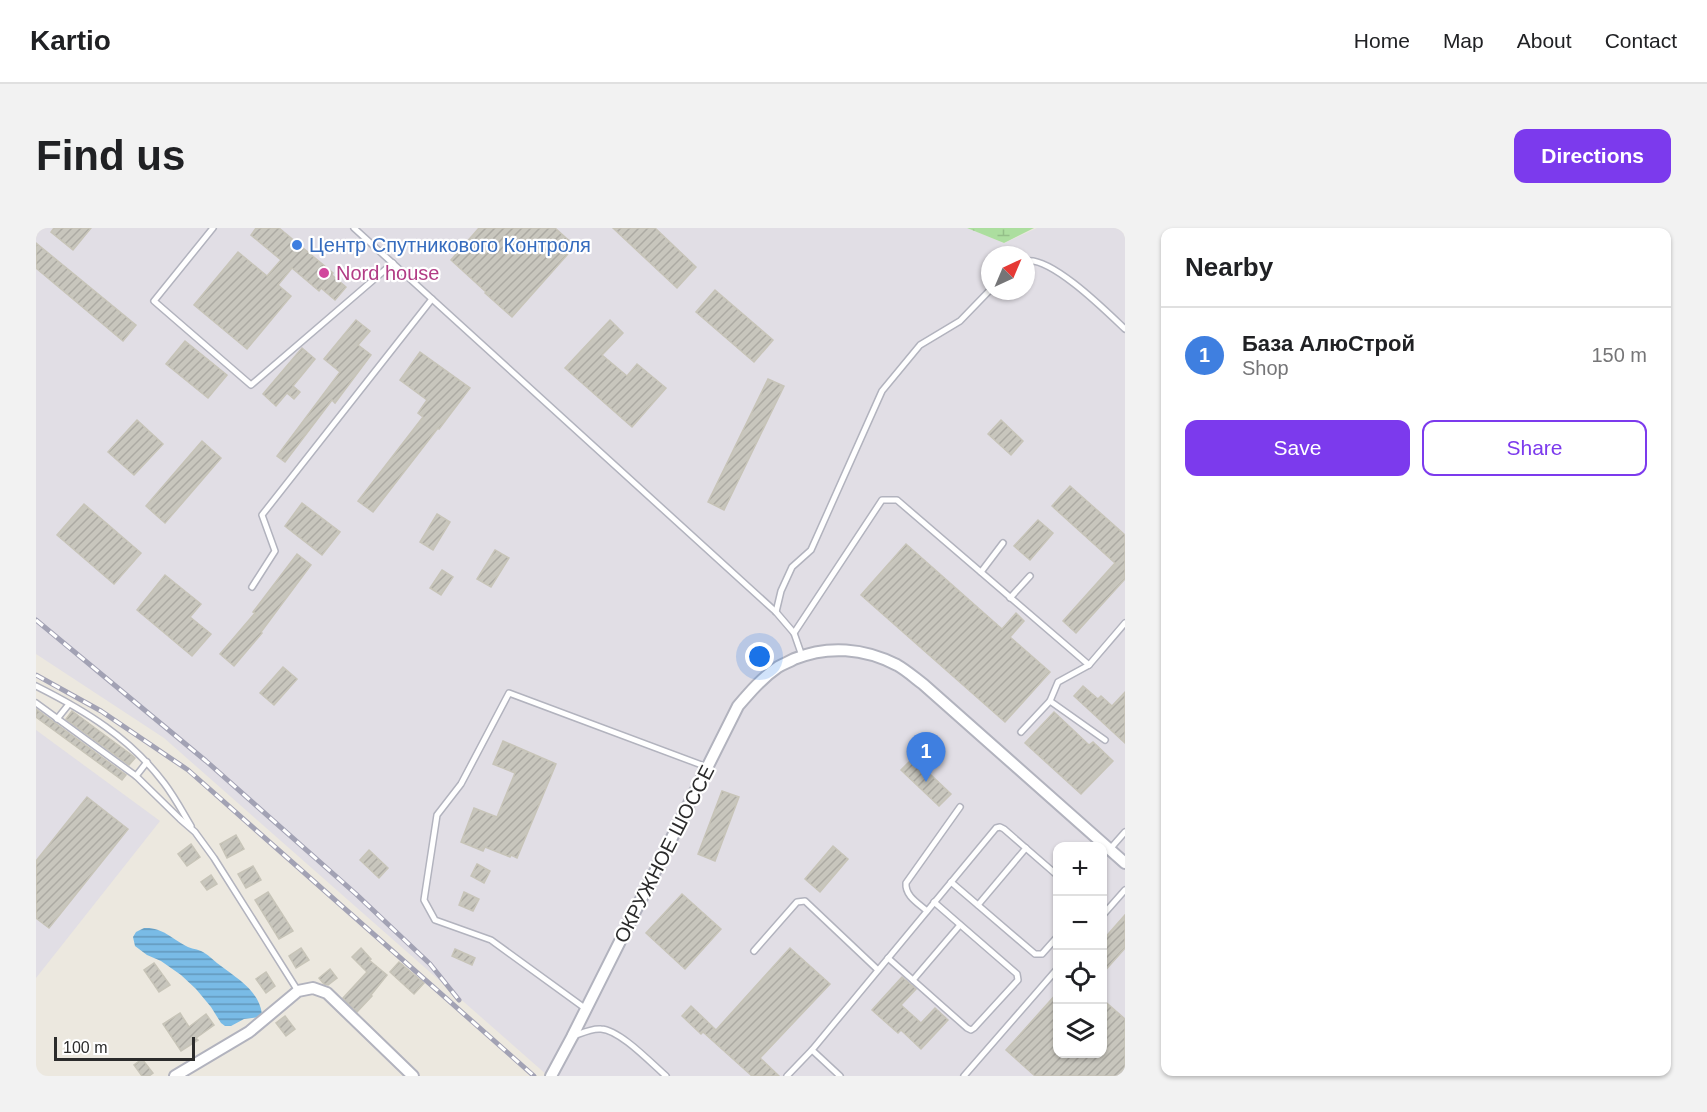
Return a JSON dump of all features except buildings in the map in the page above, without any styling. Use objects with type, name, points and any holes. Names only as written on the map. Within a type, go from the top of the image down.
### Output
[{"type":"street","name":"ОКРУЖНОЕ ШОССЕ","points":[[551,1076],[738,706],[758,683],[780,665],[802,656],[821,650],[844,650],[870,655],[898,666],[923,684],[1125,862]]},
{"type":"street","points":[[175,1076],[249,1032],[298,991],[313,988],[327,993],[412,1076]]},
{"type":"lane","points":[[213,228],[154,301],[251,385],[393,263]]},
{"type":"lane","points":[[354,228],[776,612],[794,633],[802,656]]},
{"type":"lane","points":[[1035,261],[1047,265],[1071,280],[1125,329]]},
{"type":"lane","points":[[252,587],[275,551],[262,515],[432,299]]},
{"type":"lane","points":[[776,612],[781,591],[792,567],[812,550],[882,391],[920,345],[960,321],[981,299]]},
{"type":"lane","points":[[794,633],[882,500],[897,500],[1089,665]]},
{"type":"lane","points":[[981,572],[1003,543]]},
{"type":"lane","points":[[1010,598],[1030,576]]},
{"type":"lane","points":[[1021,732],[1050,701],[1058,682],[1089,665],[1125,623]]},
{"type":"lane","points":[[37,689],[96,718],[122,738],[147,762],[165,783],[298,991]]},
{"type":"lane","points":[[586,1008],[491,940],[435,920],[424,900],[437,815],[460,784],[509,693],[707,767]]},
{"type":"lane","points":[[1050,701],[1105,740]]},
{"type":"lane","points":[[36,703],[136,776],[195,832]]},
{"type":"lane","points":[[57,718],[69,704]]},
{"type":"lane","points":[[136,776],[147,762]]},
{"type":"lane","points":[[927,911],[908,894],[906,883],[960,807]]},
{"type":"lane","points":[[787,1076],[812,1050],[996,828],[1004,829],[1053,872]]},
{"type":"lane","points":[[1110,849],[1125,832]]},
{"type":"lane","points":[[978,905],[1026,848]]},
{"type":"lane","points":[[951,882],[1035,954],[1042,954],[1053,942]]},
{"type":"lane","points":[[1107,910],[1125,890]]},
{"type":"lane","points":[[754,951],[797,902],[805,901],[878,970]]},
{"type":"lane","points":[[888,958],[971,1030],[1018,980],[1017,974],[934,902]]},
{"type":"lane","points":[[913,980],[960,925]]},
{"type":"lane","points":[[964,1076],[1053,974]]},
{"type":"lane","points":[[572,1037],[601,1029],[616,1033],[666,1076]]},
{"type":"lane","points":[[812,1050],[840,1076]]},
{"type":"shaded area","points":[[36,228],[967,228],[1004,243],[1037,228],[1125,228],[1125,1076],[548,1076],[164,738],[36,654]]},
{"type":"shaded area","points":[[36,730],[160,821],[36,978]]},
{"type":"green space","points":[[967,228],[1034,228],[1004,243]]},
{"type":"water","points":[[144,928],[161,931],[186,946],[208,955],[252,992],[262,1014],[259,1017],[244,1019],[231,1026],[225,1026],[196,989],[181,975],[135,946],[133,937],[136,932]]},
{"type":"railway","points":[[36,620],[206,761],[356,894],[430,964],[459,1000]]},
{"type":"railway","points":[[36,675],[101,711],[188,770],[534,1076]]},
{"type":"place","name":"Центр Спутникового Контроля","points":[[297,245]]},
{"type":"place","name":"Nord house","points":[[324,273]]},
{"type":"place","name":"База АлюСтрой","points":[[926,782]]}]
